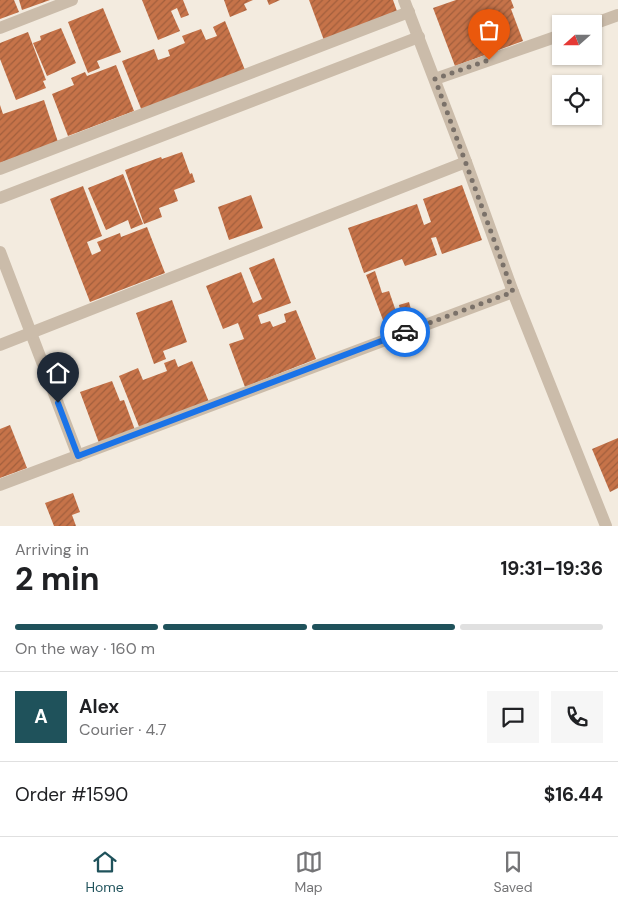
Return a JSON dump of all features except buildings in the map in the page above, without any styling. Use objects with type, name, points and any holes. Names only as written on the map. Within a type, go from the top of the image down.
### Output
[{"type":"street","points":[[0,28],[72,0]]},
{"type":"street","points":[[0,169],[407,6],[513,292],[606,526]]},
{"type":"street","points":[[602,21],[618,15]]},
{"type":"street","points":[[0,198],[418,37]]},
{"type":"street","points":[[435,79],[552,38]]},
{"type":"street","points":[[0,345],[466,162]]},
{"type":"street","points":[[0,252],[78,456]]},
{"type":"street","points":[[0,485],[513,292]]},
{"type":"way so far","points":[[405,332],[513,292],[435,79],[489,60]]},
{"type":"route","points":[[58,403],[78,456],[405,332]]}]
